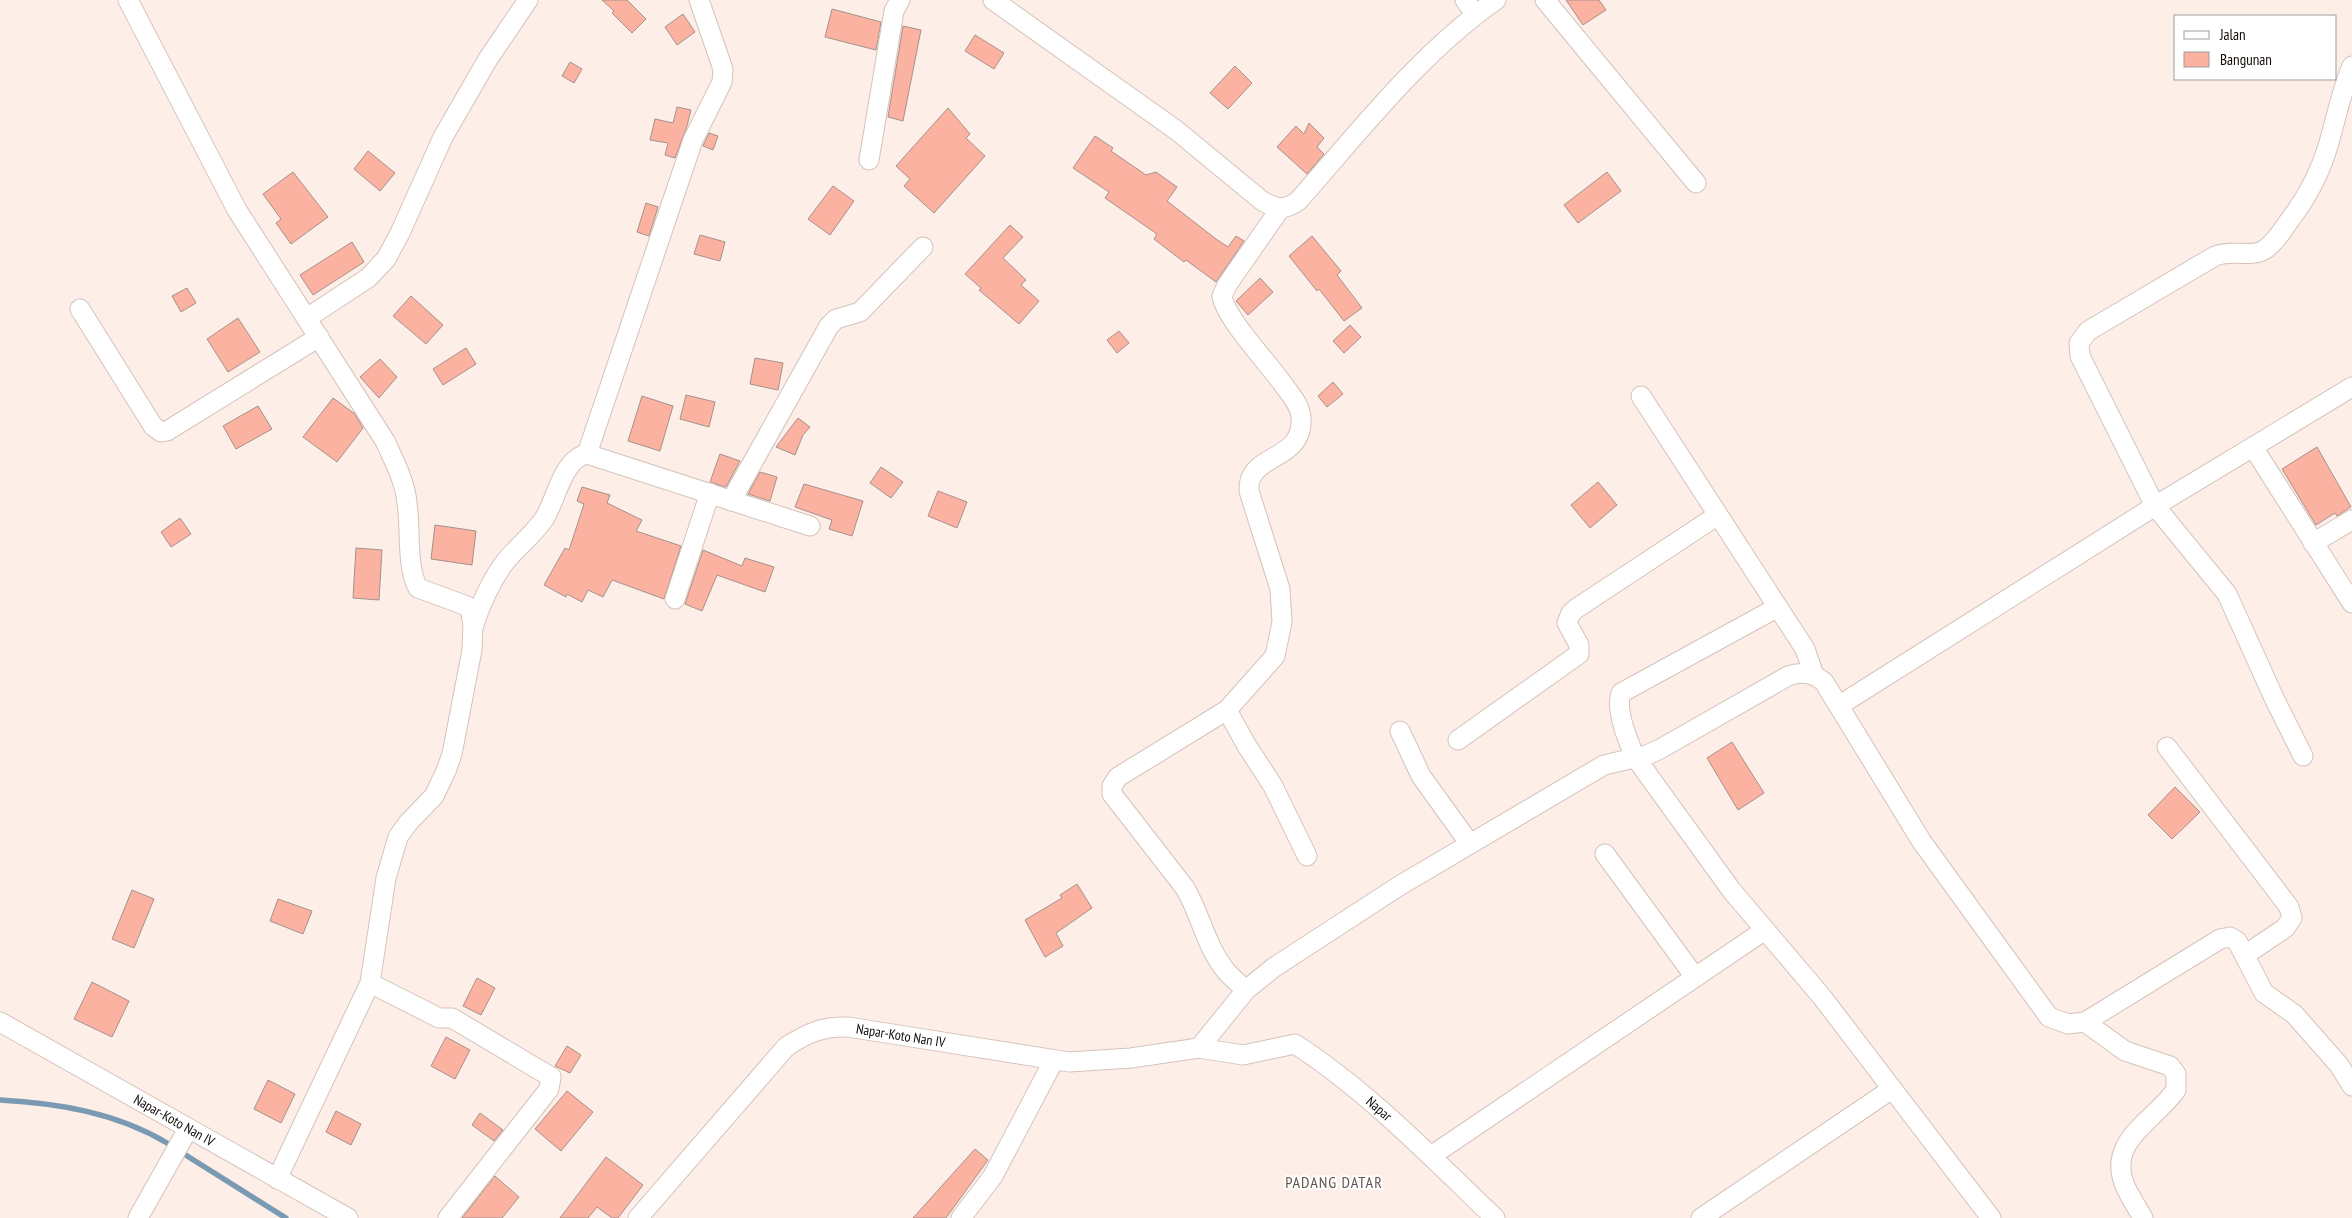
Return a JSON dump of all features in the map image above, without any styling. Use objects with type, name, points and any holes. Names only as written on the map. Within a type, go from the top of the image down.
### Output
[{"type":"street","points":[[128,0],[237,210],[308,318],[385,441],[400,473],[407,501],[413,574],[418,588],[426,593],[456,600],[472,621]]},
{"type":"street","points":[[308,318],[368,278],[386,259],[400,233],[443,137],[488,59],[528,0]]},
{"type":"street","points":[[587,454],[693,140],[722,82],[723,69],[699,0]]},
{"type":"street","points":[[869,160],[894,11],[900,0]]},
{"type":"street","points":[[993,0],[1176,130],[1261,200],[1280,209],[1290,207],[1298,201],[1470,7],[1496,0]]},
{"type":"street","points":[[1544,0],[1696,183]]},
{"type":"street","points":[[2303,756],[2274,698],[2227,594],[2155,506],[2080,356],[2079,349],[2080,339],[2088,331],[2215,256],[2230,252],[2255,253],[2272,243],[2299,208],[2321,167],[2343,88],[2352,66]]},
{"type":"street","points":[[1246,990],[1227,972],[1219,961],[1210,946],[1194,902],[1112,794],[1112,786],[1118,777],[1227,710],[1275,656],[1282,622],[1280,589],[1249,491],[1251,477],[1255,471],[1290,447],[1297,438],[1301,418],[1296,401],[1233,319],[1222,296],[1227,285],[1280,209]]},
{"type":"street","points":[[731,501],[829,326],[836,320],[860,312],[923,246]]},
{"type":"street","points":[[80,309],[153,426],[161,432],[167,431],[319,337]]},
{"type":"street","points":[[1840,706],[2155,506],[2352,387]]},
{"type":"street","points":[[1641,396],[1805,649],[1814,675]]},
{"type":"street","points":[[2253,447],[2352,603]]},
{"type":"street","points":[[277,1179],[370,983],[386,878],[395,846],[404,829],[434,796],[452,754],[472,650],[472,621],[490,584],[505,562],[543,521],[570,466],[578,457],[587,454],[810,526]]},
{"type":"street","points":[[675,599],[710,494]]},
{"type":"street","points":[[1458,740],[1578,654],[1579,645],[1567,622],[1571,613],[1718,515]]},
{"type":"street","points":[[2313,543],[2352,520]]},
{"type":"street","points":[[1778,607],[1621,693],[1619,698],[1623,726],[1635,757],[1732,890],[1822,997],[1991,1218]]},
{"type":"street","points":[[1198,1048],[1246,990],[1273,968],[1398,886],[1604,765],[1660,749],[1788,676],[1795,674],[1814,675],[1824,682],[1922,842],[2043,1011],[2057,1021],[2068,1024],[2085,1022],[2220,939],[2233,938],[2237,941],[2245,955],[2264,993],[2294,1014],[2339,1065],[2352,1086]]},
{"type":"street","points":[[1227,710],[1247,746],[1273,786],[1307,856]]},
{"type":"street","points":[[1400,731],[1421,776],[1470,844]]},
{"type":"street","points":[[2167,747],[2289,907],[2292,918],[2285,928],[2245,955]]},
{"type":"street","points":[[1605,854],[1695,977]]},
{"type":"street","points":[[1431,1156],[1765,930]]},
{"type":"street","points":[[370,983],[439,1018],[452,1018],[551,1077],[549,1089],[448,1218]]},
{"type":"street","name":"Napar-Koto Nan IV","points":[[0,1022],[348,1218]]},
{"type":"street","points":[[2085,1022],[2116,1046],[2170,1066],[2176,1074],[2176,1090],[2124,1146],[2120,1159],[2126,1188],[2143,1218]]},
{"type":"street","name":"Napar-Koto Nan IV","points":[[638,1218],[786,1047],[815,1030],[832,1026],[848,1027],[1054,1060],[1099,1062],[1198,1048],[1243,1055]]},
{"type":"street","name":"Napar","points":[[1243,1055],[1295,1044],[1332,1068],[1431,1156],[1495,1218]]},
{"type":"street","points":[[961,1218],[993,1176],[1054,1060]]},
{"type":"street","points":[[1701,1218],[1892,1089]]},
{"type":"street","points":[[138,1218],[188,1129]]},
{"type":"building","points":[[602,0],[627,0],[646,19],[632,33]]},
{"type":"building","points":[[1566,0],[1599,0],[1606,10],[1583,25]]},
{"type":"building","points":[[832,9],[881,22],[876,50],[825,37]]},
{"type":"building","points":[[683,14],[695,32],[677,45],[665,27]]},
{"type":"building","points":[[903,26],[921,30],[903,121],[888,117]]},
{"type":"building","points":[[975,35],[1004,53],[994,69],[965,51]]},
{"type":"building","points":[[570,62],[582,69],[574,83],[562,76]]},
{"type":"building","points":[[1235,66],[1252,83],[1228,109],[1210,93]]},
{"type":"building","points":[[677,107],[691,110],[675,158],[665,155],[668,143],[650,140],[655,119],[673,123]]},
{"type":"building","points":[[948,108],[970,134],[966,138],[985,156],[934,213],[904,186],[910,179],[896,166]]},
{"type":"building","points":[[1309,123],[1324,138],[1317,147],[1324,154],[1307,174],[1277,147],[1296,126],[1304,134]]},
{"type":"building","points":[[709,133],[718,136],[713,150],[703,146]]},
{"type":"building","points":[[1095,136],[1113,148],[1111,151],[1146,175],[1156,172],[1177,187],[1167,201],[1216,239],[1228,247],[1236,236],[1244,241],[1216,282],[1186,260],[1184,262],[1154,239],[1157,234],[1105,198],[1109,192],[1073,168]]},
{"type":"building","points":[[368,151],[395,173],[380,191],[354,169]]},
{"type":"building","points":[[293,172],[328,217],[291,244],[276,223],[281,219],[263,194]]},
{"type":"building","points":[[1607,172],[1621,191],[1578,223],[1564,205]]},
{"type":"building","points":[[833,186],[854,201],[830,235],[808,219]]},
{"type":"building","points":[[646,203],[658,207],[649,236],[637,232]]},
{"type":"building","points":[[1010,225],[1023,237],[1003,258],[1026,280],[1021,285],[1039,301],[1019,324],[979,290],[981,288],[965,274]]},
{"type":"building","points":[[700,235],[725,242],[720,261],[694,254]]},
{"type":"building","points":[[1312,236],[1341,271],[1337,275],[1362,308],[1344,321],[1319,289],[1317,291],[1289,256]]},
{"type":"building","points":[[352,242],[364,262],[313,295],[300,275]]},
{"type":"building","points":[[1260,278],[1273,292],[1248,315],[1236,301]]},
{"type":"building","points":[[187,288],[196,303],[181,312],[172,296]]},
{"type":"building","points":[[411,296],[443,325],[426,344],[393,316]]},
{"type":"building","points":[[238,318],[260,352],[228,372],[207,339]]},
{"type":"building","points":[[1350,325],[1361,337],[1344,353],[1333,341]]},
{"type":"building","points":[[1119,331],[1129,343],[1117,353],[1107,340]]},
{"type":"building","points":[[466,348],[476,364],[443,385],[433,369]]},
{"type":"building","points":[[755,358],[783,363],[778,390],[750,384]]},
{"type":"building","points":[[380,359],[397,377],[379,398],[360,377]]},
{"type":"building","points":[[1333,382],[1343,394],[1327,407],[1318,396]]},
{"type":"building","points":[[686,395],[715,402],[709,427],[680,419]]},
{"type":"building","points":[[642,396],[673,406],[660,451],[628,441]]},
{"type":"building","points":[[333,398],[355,414],[363,428],[337,462],[303,437]]},
{"type":"building","points":[[258,406],[272,429],[236,449],[223,426]]},
{"type":"building","points":[[798,418],[810,427],[803,435],[795,455],[776,447]]},
{"type":"building","points":[[2317,447],[2351,507],[2337,516],[2335,513],[2316,525],[2282,469]]},
{"type":"building","points":[[720,454],[740,461],[726,487],[710,482]]},
{"type":"building","points":[[881,467],[903,482],[891,498],[870,483]]},
{"type":"building","points":[[760,472],[777,477],[770,501],[748,494]]},
{"type":"building","points":[[1598,482],[1617,505],[1590,528],[1571,505]]},
{"type":"building","points":[[804,484],[863,501],[852,536],[829,529],[832,520],[795,507]]},
{"type":"building","points":[[582,487],[610,495],[607,503],[642,520],[636,531],[681,546],[664,599],[612,580],[603,597],[588,590],[582,602],[567,594],[566,597],[544,585],[565,548],[569,550],[584,504],[577,501]]},
{"type":"building","points":[[938,491],[967,502],[957,528],[928,516]]},
{"type":"building","points":[[180,518],[191,534],[171,547],[161,532]]},
{"type":"building","points":[[435,525],[476,531],[472,565],[431,559]]},
{"type":"building","points":[[356,548],[382,550],[379,600],[353,598]]},
{"type":"building","points":[[703,550],[742,566],[745,558],[774,567],[765,592],[717,575],[702,611],[685,604]]},
{"type":"building","points":[[1732,742],[1764,793],[1738,810],[1707,758]]},
{"type":"building","points":[[2175,787],[2200,812],[2172,839],[2148,815]]},
{"type":"building","points":[[1077,884],[1092,908],[1056,933],[1063,946],[1045,957],[1025,920],[1062,898],[1060,895]]},
{"type":"building","points":[[132,890],[154,899],[134,948],[112,939]]},
{"type":"building","points":[[278,899],[312,911],[303,934],[270,921]]},
{"type":"building","points":[[477,978],[495,988],[481,1015],[463,1006]]},
{"type":"building","points":[[92,982],[129,1001],[112,1037],[74,1019]]},
{"type":"building","points":[[446,1037],[470,1050],[455,1079],[431,1066]]},
{"type":"building","points":[[567,1046],[581,1055],[570,1073],[555,1066]]},
{"type":"building","points":[[268,1080],[295,1094],[281,1123],[254,1109]]},
{"type":"building","points":[[567,1091],[593,1112],[561,1151],[535,1129]]},
{"type":"building","points":[[336,1111],[361,1124],[351,1145],[326,1132]]},
{"type":"building","points":[[480,1113],[503,1130],[494,1141],[472,1125]]},
{"type":"building","points":[[975,1149],[988,1160],[946,1218],[913,1218]]},
{"type":"building","points":[[606,1157],[643,1185],[618,1218],[612,1218],[597,1207],[588,1218],[560,1218]]},
{"type":"building","points":[[495,1176],[519,1197],[502,1218],[462,1218]]},
{"type":"waterway","points":[[0,1100],[22,1101],[86,1111],[128,1124],[167,1143]]},
{"type":"waterway","points":[[184,1154],[286,1218]]},
{"type":"district","name":"PADANG DATAR","points":[[1334,1182]]}]
